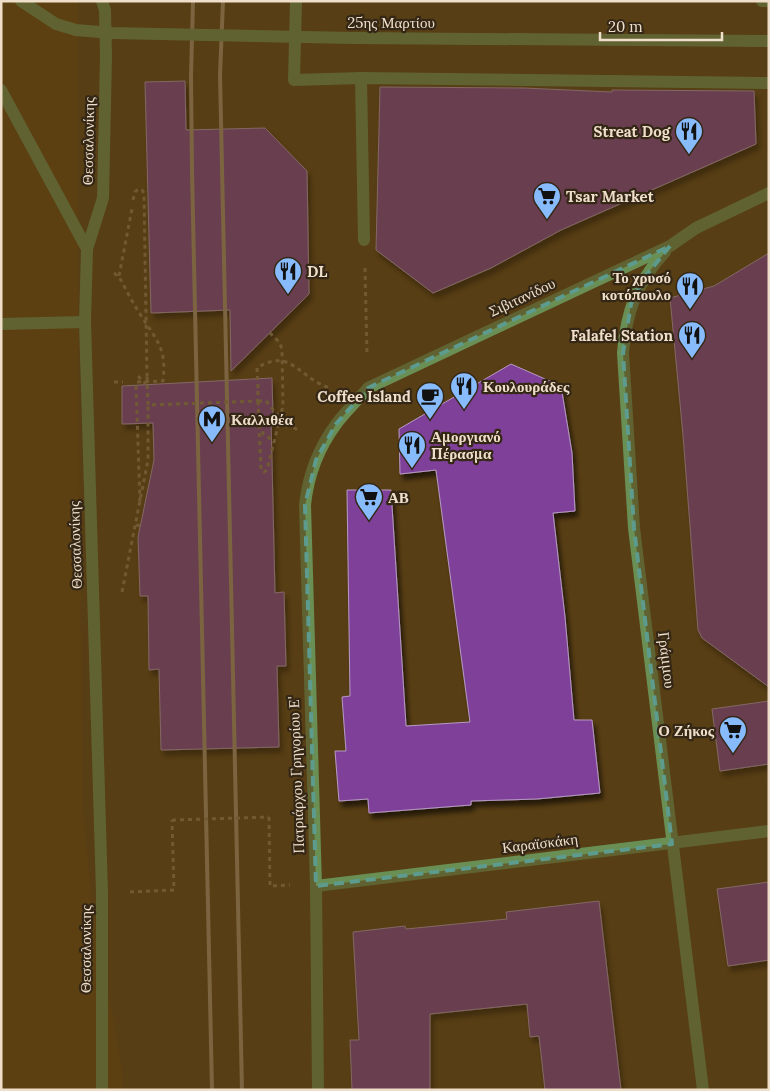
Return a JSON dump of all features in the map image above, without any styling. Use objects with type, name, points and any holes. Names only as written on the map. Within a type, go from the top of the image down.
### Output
[{"type":"street","name":"25ης Μαρτίου","points":[[21,1],[56,24],[76,30],[111,33],[343,38],[769,42]]},
{"type":"street","name":"Θεσσαλονίκης","points":[[102,1],[105,10],[106,56],[103,198],[87,249],[85,322],[102,892],[102,1090]]},
{"type":"street","points":[[296,1],[294,80],[361,78],[769,83]]},
{"type":"street","points":[[762,1],[769,1]]},
{"type":"street","points":[[361,78],[364,240]]},
{"type":"street","points":[[1,90],[87,249]]},
{"type":"street","name":"Σιβιτανίδου","points":[[316,460],[336,424],[368,388],[670,246],[696,228],[769,193]]},
{"type":"street","name":"Γράμμου","points":[[670,246],[654,263],[631,304],[625,331],[623,353],[634,528],[703,1090]]},
{"type":"street","points":[[1,324],[85,322]]},
{"type":"street","name":"Πατριάρχου Γρηγορίου Ε'","points":[[316,460],[307,486],[305,505],[316,886],[318,1090]]},
{"type":"street","name":"Καραϊσκάκη","points":[[316,886],[769,831]]},
{"type":"path","points":[[125,579],[148,460],[148,405],[147,384],[147,377],[146,324],[144,193],[138,189],[134,194],[119,277],[146,324],[156,336],[162,349],[164,380],[162,382],[138,383]]},
{"type":"path","points":[[364,240],[368,388]]},
{"type":"path","points":[[270,333],[280,343],[283,360],[282,406],[268,470],[264,472],[261,470],[256,368],[272,361],[283,360],[317,383],[336,389]]},
{"type":"path","points":[[140,502],[136,385],[138,383],[138,376],[147,384]]},
{"type":"path","points":[[148,405],[266,401],[288,426],[279,421]]},
{"type":"path","points":[[259,418],[263,434],[274,441]]},
{"type":"path","points":[[136,525],[141,526]]},
{"type":"path","points":[[102,892],[174,890],[172,820],[269,817],[270,886]]},
{"type":"highlighted area","points":[[670,246],[644,278],[631,304],[623,353],[634,528],[672,844],[316,886],[305,505],[316,460],[336,424],[368,388]]},
{"type":"shaded area","points":[[1,1],[78,1],[78,362],[83,813],[92,903],[122,1070],[123,1090],[1,1090]]},
{"type":"building","points":[[185,81],[186,130],[265,128],[307,171],[309,294],[231,371],[230,310],[151,313],[145,82]]},
{"type":"building","points":[[380,87],[524,88],[612,92],[612,90],[754,91],[756,144],[561,230],[491,268],[433,293],[376,250]]},
{"type":"building","points":[[769,253],[769,687],[702,638],[698,630],[670,298],[714,286]]},
{"type":"building","points":[[511,364],[561,386],[572,453],[575,511],[553,513],[574,720],[592,720],[600,793],[537,799],[471,801],[471,805],[369,813],[368,799],[339,801],[335,751],[346,751],[342,697],[350,696],[347,490],[391,490],[406,726],[470,722],[436,470],[400,474],[399,429]]},
{"type":"building","points":[[272,378],[273,419],[271,419],[275,593],[284,592],[286,666],[277,666],[279,747],[161,750],[159,669],[149,670],[148,596],[140,596],[138,537],[154,460],[153,423],[122,424],[122,386]]},
{"type":"building","points":[[769,701],[769,764],[720,771],[712,709]]},
{"type":"building","points":[[769,882],[769,960],[728,966],[717,889]]},
{"type":"building","points":[[599,901],[621,1090],[545,1090],[539,1036],[530,1037],[527,1004],[430,1014],[430,1090],[352,1090],[350,1040],[359,1040],[353,932],[405,926],[406,929],[507,919],[506,912]]},
{"type":"railway","points":[[193,1],[191,76],[192,171],[212,1090]]},
{"type":"railway","points":[[223,1],[220,75],[242,1090]]},
{"type":"place","name":"Streat Dog","points":[[689,155]]},
{"type":"place","name":"Tsar Market","points":[[547,220]]},
{"type":"place","name":"DL","points":[[288,295]]},
{"type":"place","name":"Το χρυσό κοτόπουλο","points":[[690,310]]},
{"type":"place","name":"Falafel Station","points":[[692,359]]},
{"type":"place","name":"Κουλουράδες","points":[[464,410]]},
{"type":"place","name":"Coffee Island","points":[[430,420]]},
{"type":"place","name":"Καλλιθέα","points":[[212,443]]},
{"type":"place","name":"Αμοργιανό Πέρασμα","points":[[412,469]]},
{"type":"place","name":"ΑΒ","points":[[369,521]]},
{"type":"place","name":"Ο Ζήκος","points":[[733,754]]}]
